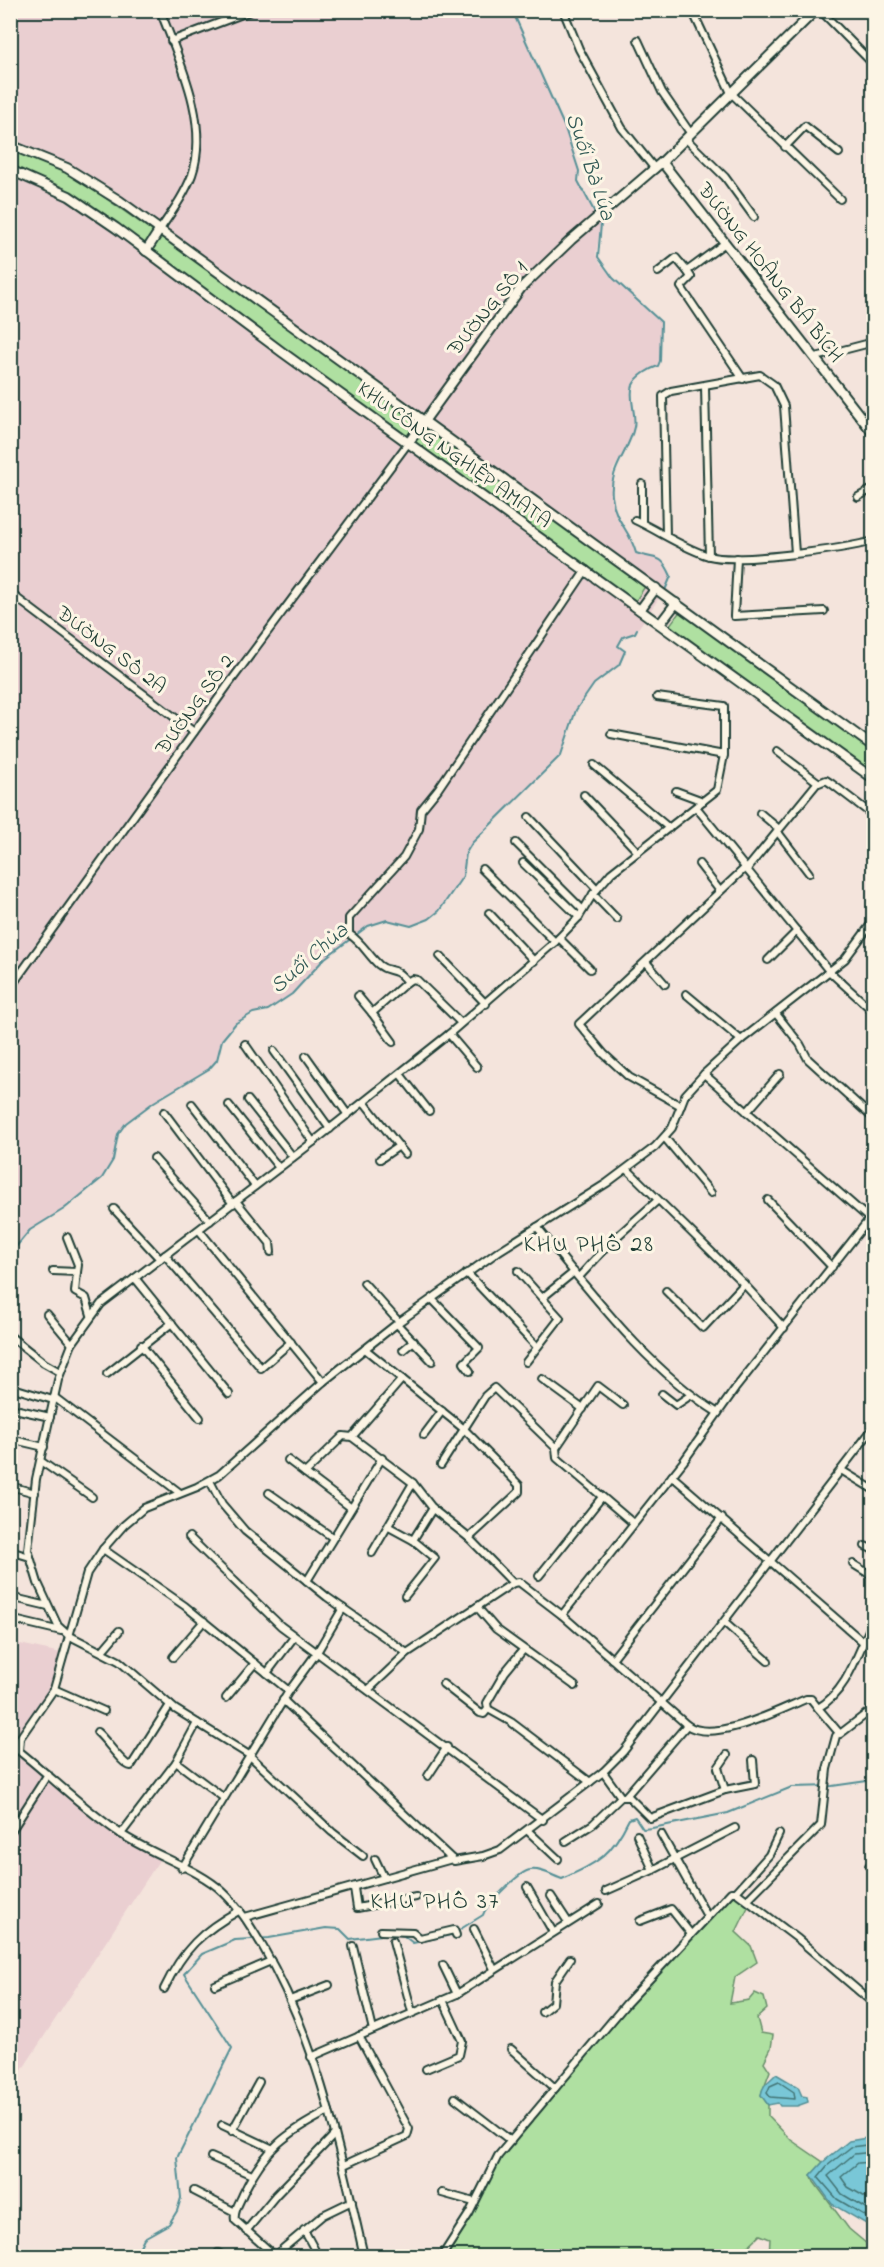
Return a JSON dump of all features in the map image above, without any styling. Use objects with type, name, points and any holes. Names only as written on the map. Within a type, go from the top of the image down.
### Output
[{"type":"street","points":[[146,250],[185,192],[193,170],[198,144],[194,111],[160,10]]},
{"type":"street","points":[[171,40],[253,10]]},
{"type":"street","points":[[563,10],[579,49],[622,128],[655,169]]},
{"type":"street","points":[[692,10],[731,93],[840,199]]},
{"type":"street","points":[[818,10],[873,65]]},
{"type":"street","name":"ĐƯỜNG SỐ 1","points":[[409,442],[423,419],[521,288],[655,169],[818,10]]},
{"type":"street","points":[[638,40],[662,93],[688,137],[719,170],[754,217]]},
{"type":"street","points":[[785,147],[805,126],[839,153]]},
{"type":"street","name":"KHU CÔNG NGHIỆP AMATA","points":[[10,145],[75,172],[423,419],[873,747]]},
{"type":"street","name":"ĐƯỜNG HOÀNG BÁ BÍCH","points":[[662,162],[816,357],[873,434]]},
{"type":"street","name":"KHU CÔNG NGHIỆP AMATA","points":[[10,170],[69,196],[146,250],[282,352],[873,779]]},
{"type":"street","points":[[687,271],[725,243]]},
{"type":"street","points":[[657,272],[676,258],[692,277],[681,287],[682,292],[743,379]]},
{"type":"street","points":[[816,357],[873,344]]},
{"type":"street","points":[[666,535],[663,396],[670,392],[765,376],[774,385],[784,406],[795,553]]},
{"type":"street","points":[[705,387],[709,556]]},
{"type":"street","name":"ĐƯỜNG SỐ 2","points":[[10,988],[194,732],[409,442]]},
{"type":"street","points":[[642,484],[642,523]]},
{"type":"street","points":[[858,497],[873,488]]},
{"type":"street","points":[[635,520],[709,556],[737,558],[795,553],[873,541]]},
{"type":"street","points":[[737,558],[734,616],[824,611]]},
{"type":"street","points":[[406,982],[396,970],[380,965],[357,939],[349,934],[349,918],[404,857],[419,829],[421,810],[438,789],[585,570]]},
{"type":"street","points":[[640,610],[656,588]]},
{"type":"street","name":"ĐƯỜNG SỐ 2A","points":[[10,593],[194,732]]},
{"type":"street","points":[[660,624],[676,603]]},
{"type":"street","points":[[65,1633],[48,1606],[28,1550],[35,1493],[50,1417],[60,1372],[72,1344],[91,1315],[135,1278],[348,1115],[486,1004],[579,917],[595,891],[611,873],[717,790],[724,756],[723,705],[657,697]]},
{"type":"street","points":[[611,734],[724,756]]},
{"type":"street","points":[[777,751],[818,782]]},
{"type":"street","points":[[594,765],[669,828]]},
{"type":"street","points":[[681,1106],[629,1077],[579,1024],[746,869],[818,782],[826,780],[873,816]]},
{"type":"street","points":[[676,791],[703,801]]},
{"type":"street","points":[[584,795],[638,852]]},
{"type":"street","points":[[696,807],[830,972],[873,1012]]},
{"type":"street","points":[[760,813],[778,830],[809,873]]},
{"type":"street","points":[[530,817],[595,891],[616,919]]},
{"type":"street","points":[[516,843],[583,910]]},
{"type":"street","points":[[523,863],[579,917]]},
{"type":"street","points":[[699,864],[720,891]]},
{"type":"street","points":[[482,869],[590,969]]},
{"type":"street","points":[[489,913],[534,961]]},
{"type":"street","points":[[364,2256],[344,2165],[311,2057],[290,2000],[271,1961],[245,1917],[214,1884],[121,1834],[19,1751],[17,1744],[54,1689],[65,1633],[87,1574],[103,1549],[124,1525],[144,1508],[210,1481],[233,1464],[323,1382],[398,1323],[467,1273],[627,1169],[665,1138],[672,1128],[684,1095],[704,1074],[741,1040],[777,1015],[830,972],[861,940],[873,921]]},
{"type":"street","points":[[768,960],[797,931]]},
{"type":"street","points":[[440,956],[486,1004]]},
{"type":"street","points":[[646,962],[665,984]]},
{"type":"street","points":[[372,1013],[412,979],[417,980],[462,1023]]},
{"type":"street","points":[[686,994],[741,1040]]},
{"type":"street","points":[[358,996],[393,1042]]},
{"type":"street","points":[[777,1015],[800,1044],[808,1059],[873,1119]]},
{"type":"street","points":[[449,1034],[477,1067]]},
{"type":"street","points":[[245,1044],[313,1142]]},
{"type":"street","points":[[274,1051],[330,1129]]},
{"type":"street","points":[[306,1056],[348,1115]]},
{"type":"street","points":[[400,1074],[429,1111]]},
{"type":"street","points":[[704,1074],[871,1221]]},
{"type":"street","points":[[747,1113],[780,1074]]},
{"type":"street","points":[[249,1100],[293,1157]]},
{"type":"street","points":[[364,1102],[405,1154]]},
{"type":"street","points":[[192,1104],[255,1186]]},
{"type":"street","points":[[229,1105],[279,1167]]},
{"type":"street","points":[[164,1112],[234,1202],[270,1243],[271,1252]]},
{"type":"street","points":[[665,1138],[711,1193]]},
{"type":"street","points":[[380,1159],[399,1146]]},
{"type":"street","points":[[154,1158],[210,1221]]},
{"type":"street","points":[[627,1169],[744,1284],[784,1328]]},
{"type":"street","points":[[542,1298],[576,1274],[658,1200]]},
{"type":"street","points":[[768,1200],[832,1267]]},
{"type":"street","points":[[114,1209],[163,1257],[261,1368],[291,1342]]},
{"type":"street","points":[[562,1615],[672,1476],[784,1328],[871,1221],[873,1213]]},
{"type":"street","points":[[537,1227],[641,1347],[691,1395],[718,1413]]},
{"type":"street","points":[[199,1230],[323,1382]]},
{"type":"street","points":[[67,1237],[78,1265],[75,1292],[86,1298],[91,1315]]},
{"type":"street","points":[[53,1271],[77,1272]]},
{"type":"street","points":[[518,1271],[560,1318],[536,1346],[526,1362]]},
{"type":"street","points":[[467,1273],[536,1346]]},
{"type":"street","points":[[135,1278],[229,1394]]},
{"type":"street","points":[[364,1283],[432,1361]]},
{"type":"street","points":[[666,1291],[704,1328],[744,1284]]},
{"type":"street","points":[[432,1299],[479,1348],[464,1363],[470,1371]]},
{"type":"street","points":[[47,1314],[72,1344]]},
{"type":"street","points":[[107,1374],[171,1323]]},
{"type":"street","points":[[10,1336],[44,1364],[60,1372]]},
{"type":"street","points":[[403,1350],[414,1341]]},
{"type":"street","points":[[141,1345],[200,1418]]},
{"type":"street","points":[[365,1348],[464,1429],[517,1480],[521,1489],[469,1538]]},
{"type":"street","points":[[352,1437],[402,1379]]},
{"type":"street","points":[[542,1379],[583,1409]]},
{"type":"street","points":[[10,1386],[54,1399],[180,1493]]},
{"type":"street","points":[[556,1448],[600,1386],[623,1405]]},
{"type":"street","points":[[441,1465],[485,1396],[494,1388],[556,1448],[557,1458],[633,1523]]},
{"type":"street","points":[[662,1394],[676,1405],[691,1395]]},
{"type":"street","points":[[10,1408],[50,1417]]},
{"type":"street","points":[[424,1434],[442,1411]]},
{"type":"street","points":[[283,1700],[452,1859],[460,1862],[500,1850],[543,1820],[603,1772],[623,1752],[662,1705],[873,1427]]},
{"type":"street","points":[[305,1473],[343,1436],[352,1437],[413,1483],[433,1508],[469,1538],[513,1583]]},
{"type":"street","points":[[10,1439],[44,1446]]},
{"type":"street","points":[[307,1581],[350,1507],[382,1458]]},
{"type":"street","points":[[288,1460],[350,1507]]},
{"type":"street","points":[[42,1462],[92,1497]]},
{"type":"street","points":[[841,1470],[873,1490]]},
{"type":"street","points":[[672,1476],[862,1641]]},
{"type":"street","points":[[210,1481],[232,1520],[307,1581],[407,1653]]},
{"type":"street","points":[[372,1553],[413,1483]]},
{"type":"street","points":[[10,1486],[35,1493]]},
{"type":"street","points":[[269,1492],[332,1537]]},
{"type":"street","points":[[539,1576],[602,1497]]},
{"type":"street","points":[[413,1540],[433,1508]]},
{"type":"street","points":[[612,1659],[722,1518]]},
{"type":"street","points":[[389,1527],[413,1540],[435,1558],[405,1596]]},
{"type":"street","points":[[189,1537],[294,1637],[543,1820]]},
{"type":"street","points":[[865,1546],[873,1550]]},
{"type":"street","points":[[103,1549],[129,1565],[204,1621],[289,1691]]},
{"type":"street","points":[[10,1551],[30,1557]]},
{"type":"street","points":[[853,1564],[873,1577]]},
{"type":"street","points":[[368,1690],[407,1653],[513,1583],[524,1583],[662,1705],[695,1731],[729,1728],[808,1699],[840,1734],[873,1708]]},
{"type":"street","points":[[10,1597],[48,1606]]},
{"type":"street","points":[[477,1607],[496,1629],[576,1686]]},
{"type":"street","points":[[182,1868],[283,1700],[316,1654],[344,1608]]},
{"type":"street","points":[[10,1619],[65,1633],[102,1651],[170,1705],[249,1755],[332,1832],[363,1856]]},
{"type":"street","points":[[818,1708],[841,1689],[873,1620]]},
{"type":"street","points":[[173,1657],[204,1621]]},
{"type":"street","points":[[725,1623],[768,1660]]},
{"type":"street","points":[[102,1651],[119,1631]]},
{"type":"street","points":[[267,1673],[294,1637]]},
{"type":"street","points":[[443,1684],[484,1714],[488,1709],[487,1703],[505,1672],[523,1650]]},
{"type":"street","points":[[226,1698],[255,1663]]},
{"type":"street","points":[[54,1689],[104,1711]]},
{"type":"street","points":[[97,1732],[109,1741],[123,1763],[131,1766],[170,1705]]},
{"type":"street","points":[[488,1709],[511,1722],[590,1782]]},
{"type":"street","points":[[121,1834],[176,1761],[197,1723]]},
{"type":"street","points":[[566,1841],[593,1824],[623,1796],[687,1725]]},
{"type":"street","points":[[747,1900],[821,1825],[824,1787],[836,1736]]},
{"type":"street","points":[[428,1776],[447,1748]]},
{"type":"street","points":[[725,1790],[718,1768],[728,1755]]},
{"type":"street","points":[[603,1772],[623,1796],[650,1818],[725,1790],[756,1782],[753,1760]]},
{"type":"street","points":[[176,1761],[224,1798]]},
{"type":"street","points":[[10,1833],[48,1774]]},
{"type":"street","points":[[606,1891],[674,1860],[735,1828]]},
{"type":"street","points":[[528,1831],[558,1859]]},
{"type":"street","points":[[661,1834],[707,1916]]},
{"type":"street","points":[[442,2256],[454,2241],[498,2156],[690,1933],[726,1896],[736,1892],[769,1855],[778,1834]]},
{"type":"street","points":[[637,1835],[653,1870]]},
{"type":"street","points":[[375,1859],[384,1878]]},
{"type":"street","points":[[245,1917],[452,1859]]},
{"type":"street","points":[[527,1887],[553,1932]]},
{"type":"street","points":[[354,1888],[357,1908],[416,1897]]},
{"type":"street","points":[[736,1892],[798,1939],[873,2004]]},
{"type":"street","points":[[551,1896],[568,1922]]},
{"type":"street","points":[[311,2057],[457,1994],[599,1904]]},
{"type":"street","points":[[640,1921],[671,1909],[690,1933]]},
{"type":"street","points":[[164,1989],[175,1965],[198,1937],[207,1928],[240,1910]]},
{"type":"street","points":[[474,1929],[494,1970]]},
{"type":"street","points":[[381,1931],[413,1932],[420,1938],[455,1932]]},
{"type":"street","points":[[393,1941],[412,2012]]},
{"type":"street","points":[[353,1946],[373,2030]]},
{"type":"street","points":[[542,2012],[553,2003],[555,1981],[570,1959]]},
{"type":"street","points":[[215,1985],[271,1961]]},
{"type":"street","points":[[443,1965],[457,1994]]},
{"type":"street","points":[[290,2000],[329,1985]]},
{"type":"street","points":[[426,2069],[459,2055],[461,2048],[462,2041],[443,2000]]},
{"type":"street","points":[[344,2165],[407,2136],[409,2129],[359,2036]]},
{"type":"street","points":[[511,2049],[555,2088]]},
{"type":"street","points":[[232,2130],[259,2082]]},
{"type":"street","points":[[455,2098],[511,2140]]},
{"type":"street","points":[[329,2111],[289,2132],[271,2148],[252,2175],[235,2212],[235,2220],[275,2256],[323,2215],[352,2201]]},
{"type":"street","points":[[222,2125],[271,2148]]},
{"type":"street","points":[[246,2231],[276,2195],[335,2134]]},
{"type":"street","points":[[211,2157],[252,2175]]},
{"type":"street","points":[[194,2191],[235,2212]]},
{"type":"street","points":[[442,2193],[474,2202]]},
{"type":"street","points":[[304,2230],[318,2256]]},
{"type":"shaded area","points":[[11,11],[512,11],[565,128],[579,171],[579,181],[601,224],[596,254],[600,263],[661,322],[660,361],[658,366],[651,368],[634,383],[632,389],[635,425],[629,444],[613,470],[611,492],[616,517],[630,535],[636,553],[658,557],[671,576],[666,588],[635,633],[623,637],[618,645],[625,651],[619,665],[594,684],[576,710],[561,755],[472,843],[466,853],[463,876],[439,911],[429,919],[411,926],[387,920],[368,926],[325,958],[292,994],[268,1010],[253,1013],[236,1023],[222,1040],[217,1060],[209,1069],[154,1102],[126,1123],[118,1134],[113,1160],[102,1178],[64,1209],[30,1230],[11,1254]]},
{"type":"shaded area","points":[[11,1642],[61,1653],[52,1688],[18,1737],[15,1744],[17,1752],[144,1851],[160,1859],[11,2087]]},
{"type":"green space","points":[[10,149],[74,176],[155,233],[146,246],[70,193],[11,166]]},
{"type":"green space","points":[[159,235],[420,421],[409,437],[284,349],[149,249]]},
{"type":"green space","points":[[423,424],[646,585],[635,602],[412,440]]},
{"type":"green space","points":[[681,610],[873,752],[873,774],[669,626]]},
{"type":"green space","points":[[734,1894],[749,1905],[736,1932],[751,1946],[757,1962],[735,1977],[730,2003],[749,2000],[755,1993],[764,1997],[767,2009],[757,2018],[761,2033],[773,2035],[771,2048],[764,2062],[770,2071],[761,2095],[768,2105],[768,2116],[791,2140],[823,2162],[811,2175],[814,2182],[849,2229],[873,2249],[873,2256],[769,2256],[770,2239],[760,2235],[738,2256],[445,2256],[471,2214],[500,2157],[629,2004]]},
{"type":"water","points":[[776,2074],[798,2087],[802,2096],[807,2097],[808,2102],[797,2106],[780,2106],[778,2103],[768,2105],[761,2095],[762,2091]]},
{"type":"water","points":[[873,2137],[873,2228],[832,2204],[811,2175],[849,2141]]},
{"type":"waterway","name":"Suối Bà Lúa","points":[[512,10],[565,128],[579,171],[578,181],[601,224],[598,257],[613,278],[661,322],[658,366],[644,373],[633,385],[631,395],[634,427],[613,477],[612,496],[616,513],[636,553],[657,558],[667,568],[671,576],[666,588]]},
{"type":"waterway","name":"Suối Chùa","points":[[10,1254],[30,1230],[64,1209],[102,1178],[113,1160],[118,1134],[126,1123],[154,1102],[209,1069],[217,1060],[222,1040],[236,1023],[253,1013],[268,1010],[292,994],[325,958],[368,926],[387,920],[411,926],[429,919],[439,911],[463,876],[466,853],[472,843],[561,755],[576,710],[594,684],[619,665],[625,651],[618,646],[623,637],[635,633],[637,629]]},
{"type":"waterway","points":[[395,1934],[404,1936],[413,1943],[451,1935],[483,1915],[504,1889],[525,1872],[538,1870],[562,1879],[586,1868],[610,1850],[629,1819],[635,1817],[643,1829],[652,1828],[728,1813],[792,1787],[832,1786],[874,1780]]},
{"type":"waterway","points":[[135,2256],[144,2238],[169,2224],[177,2211],[181,2198],[177,2158],[232,2048],[184,1974],[202,1954],[235,1940],[269,1938],[326,1928],[340,1929],[350,1939],[390,1934]]},
{"type":"district","name":"KHU PHỐ 28","points":[[589,1243]]},
{"type":"district","name":"KHU PHỐ 37","points":[[435,1900]]}]
